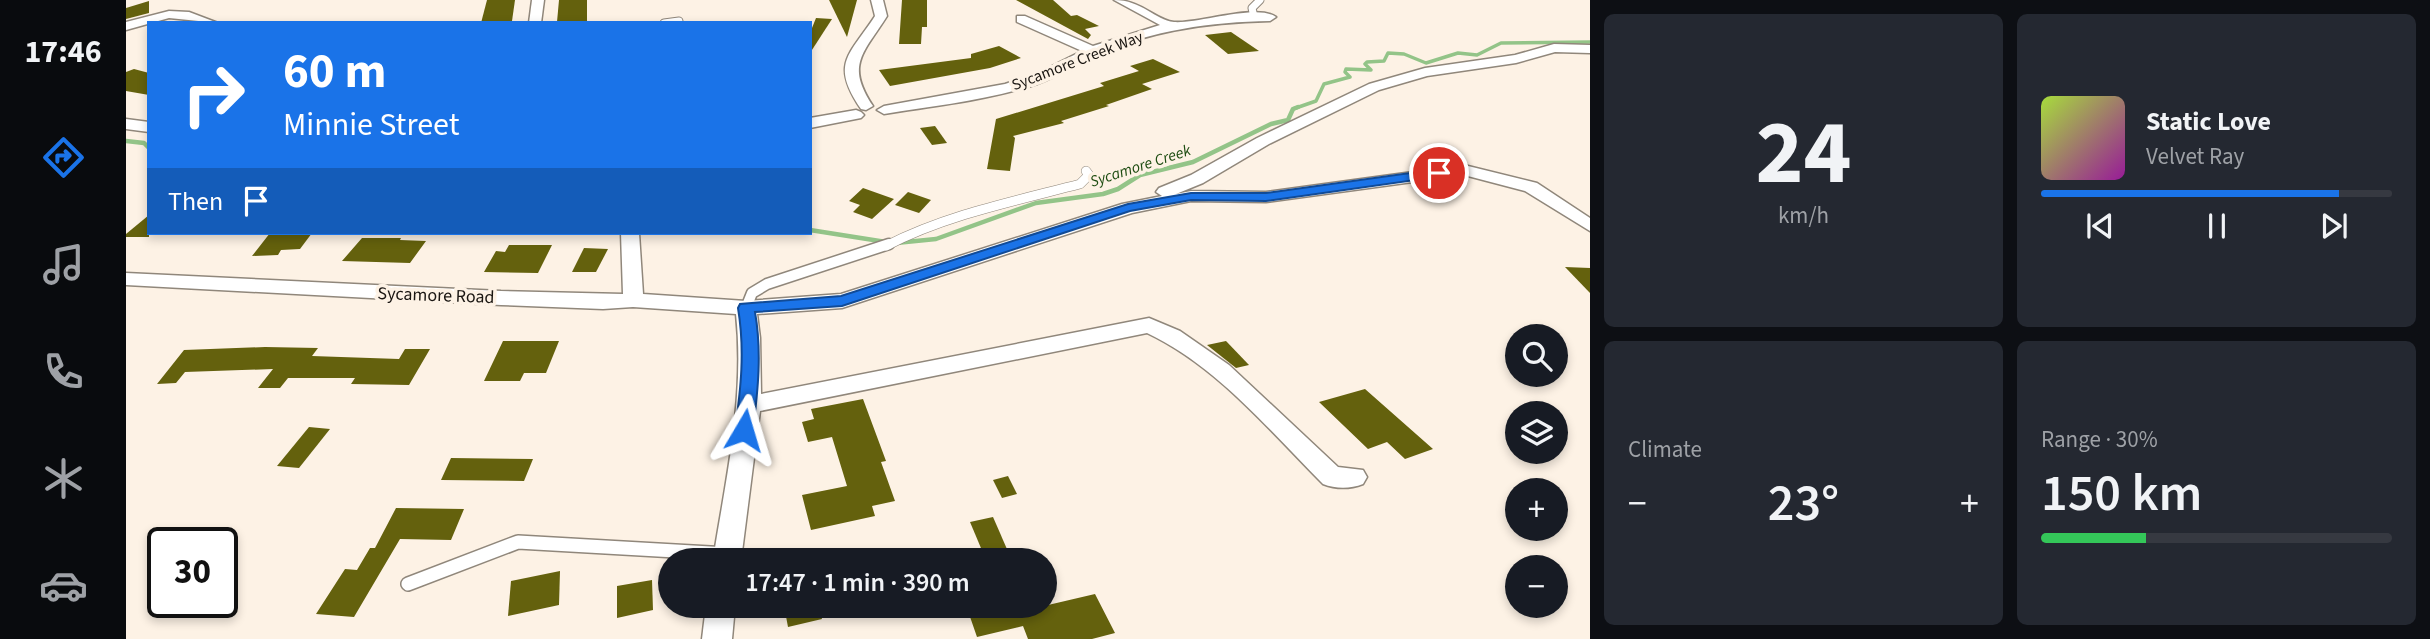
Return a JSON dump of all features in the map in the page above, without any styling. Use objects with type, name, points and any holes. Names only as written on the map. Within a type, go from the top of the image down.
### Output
[{"type":"street","points":[[535,21],[538,0]]},
{"type":"street","points":[[812,123],[861,111],[849,73],[855,54],[881,16],[877,0]]},
{"type":"street","points":[[1120,0],[1172,26]]},
{"type":"street","points":[[148,21],[183,13],[208,21]]},
{"type":"street","name":"Sycamore Creek Way","points":[[861,111],[884,110],[975,95],[1026,83],[1092,51],[1172,26],[1208,19],[1270,17]]},
{"type":"street","points":[[1021,19],[1092,51]]},
{"type":"street","points":[[126,26],[147,21]]},
{"type":"street","points":[[1128,208],[1197,179],[1263,141],[1374,87],[1425,72],[1517,59],[1554,48],[1590,49]]},
{"type":"street","points":[[126,124],[147,127]]},
{"type":"street","points":[[1128,208],[1191,197],[1266,197],[1464,170],[1531,187],[1590,226]]},
{"type":"street","name":"Sycamore Road","points":[[126,279],[603,302],[633,300],[746,308],[842,301],[1128,208]]},
{"type":"street","points":[[630,235],[633,300]]},
{"type":"street","points":[[728,548],[747,405],[751,339],[746,308]]},
{"type":"street","points":[[747,405],[1149,325],[1186,343],[1252,400],[1332,477],[1354,477]]},
{"type":"street","points":[[717,639],[720,618]]},
{"type":"lane","points":[[1254,17],[1252,8],[1260,0]]},
{"type":"lane","points":[[746,308],[752,293],[767,284],[828,262],[884,247],[901,237],[970,213],[1080,184],[1089,175],[1086,170]]},
{"type":"lane","points":[[408,584],[518,542],[658,552]]},
{"type":"building","points":[[487,0],[515,0],[512,21],[482,21]]},
{"type":"building","points":[[559,0],[587,0],[587,21],[557,21]]},
{"type":"building","points":[[829,0],[857,0],[847,37]]},
{"type":"building","points":[[902,0],[927,0],[927,27],[922,27],[921,44],[899,44]]},
{"type":"building","points":[[1016,0],[1053,0],[1071,16],[1077,15],[1099,26],[1085,29],[1091,35],[1088,39]]},
{"type":"building","points":[[149,1],[149,13],[126,19],[126,8]]},
{"type":"building","points":[[816,18],[832,19],[812,50],[812,28]]},
{"type":"building","points":[[1231,32],[1259,51],[1228,54],[1205,35]]},
{"type":"building","points":[[999,46],[1021,58],[990,68],[890,86],[879,70],[971,58],[971,54]]},
{"type":"building","points":[[1153,59],[1180,72],[1142,84],[1152,89],[1106,105],[1109,106],[1061,121],[1064,123],[1013,136],[1015,138],[1010,171],[987,169],[996,119],[1104,86],[1100,83],[1139,71],[1130,66]]},
{"type":"building","points":[[134,69],[147,72],[147,95],[126,91],[126,72]]},
{"type":"building","points":[[935,126],[947,143],[932,145],[920,128]]},
{"type":"building","points":[[863,188],[894,199],[872,219],[853,212],[860,205],[849,201]]},
{"type":"building","points":[[908,192],[931,200],[919,213],[895,205]]},
{"type":"building","points":[[147,217],[149,237],[126,237],[126,234]]},
{"type":"building","points":[[268,235],[310,235],[300,249],[281,250],[278,255],[252,256]]},
{"type":"building","points":[[362,238],[426,241],[410,263],[342,261]]},
{"type":"building","points":[[509,245],[552,245],[538,273],[484,272],[496,251],[505,252]]},
{"type":"building","points":[[584,248],[608,249],[596,272],[572,272]]},
{"type":"building","points":[[1565,267],[1590,268],[1590,293]]},
{"type":"building","points":[[503,341],[559,341],[546,373],[524,373],[520,381],[484,381]]},
{"type":"building","points":[[1226,341],[1249,365],[1236,368],[1207,345]]},
{"type":"building","points":[[318,348],[312,356],[399,359],[405,349],[430,349],[409,385],[351,384],[355,378],[288,378],[280,388],[258,388],[273,369],[185,372],[176,383],[157,384],[184,350]]},
{"type":"building","points":[[1365,389],[1433,449],[1405,459],[1387,442],[1368,449],[1319,402]]},
{"type":"building","points":[[863,399],[886,461],[881,462],[895,501],[872,506],[875,516],[811,530],[802,495],[847,486],[832,437],[808,442],[802,422],[814,419],[811,409]]},
{"type":"building","points":[[309,427],[330,429],[299,468],[277,466]]},
{"type":"building","points":[[451,458],[533,459],[524,481],[441,480]]},
{"type":"building","points":[[1008,476],[1017,494],[1002,498],[993,480]]},
{"type":"building","points":[[396,508],[464,509],[451,540],[400,539],[354,617],[316,614],[345,569],[357,570],[370,548],[375,548]]},
{"type":"building","points":[[993,517],[1007,548],[981,548],[970,522]]},
{"type":"building","points":[[560,571],[559,605],[508,616],[511,581]]},
{"type":"building","points":[[652,580],[653,610],[617,618],[617,586]]},
{"type":"building","points":[[1095,594],[1115,633],[1092,639],[1028,639],[1023,626],[977,637],[970,618],[1057,618],[1057,603]]},
{"type":"building","points":[[786,618],[822,618],[822,619],[788,627]]},
{"type":"waterway","name":"Sycamore Creek","points":[[1293,109],[1316,101],[1324,84],[1350,77],[1345,72],[1346,69],[1371,70],[1365,64],[1384,61],[1388,53],[1404,54],[1426,63],[1458,53],[1477,55],[1501,43],[1590,42]]},
{"type":"waterway","name":"Sycamore Creek","points":[[1293,109],[1298,107]]},
{"type":"waterway","name":"Sycamore Creek","points":[[896,243],[936,239],[1036,203],[1103,194],[1118,189],[1140,175],[1193,162],[1271,124],[1288,120],[1293,109]]},
{"type":"waterway","name":"Sycamore Creek","points":[[126,141],[144,143],[147,146]]},
{"type":"waterway","name":"Sycamore Creek","points":[[812,230],[886,242]]},
{"type":"route","points":[[744,430],[751,378],[751,339],[746,308],[842,301],[1128,208],[1191,197],[1266,197],[1439,173]]}]
